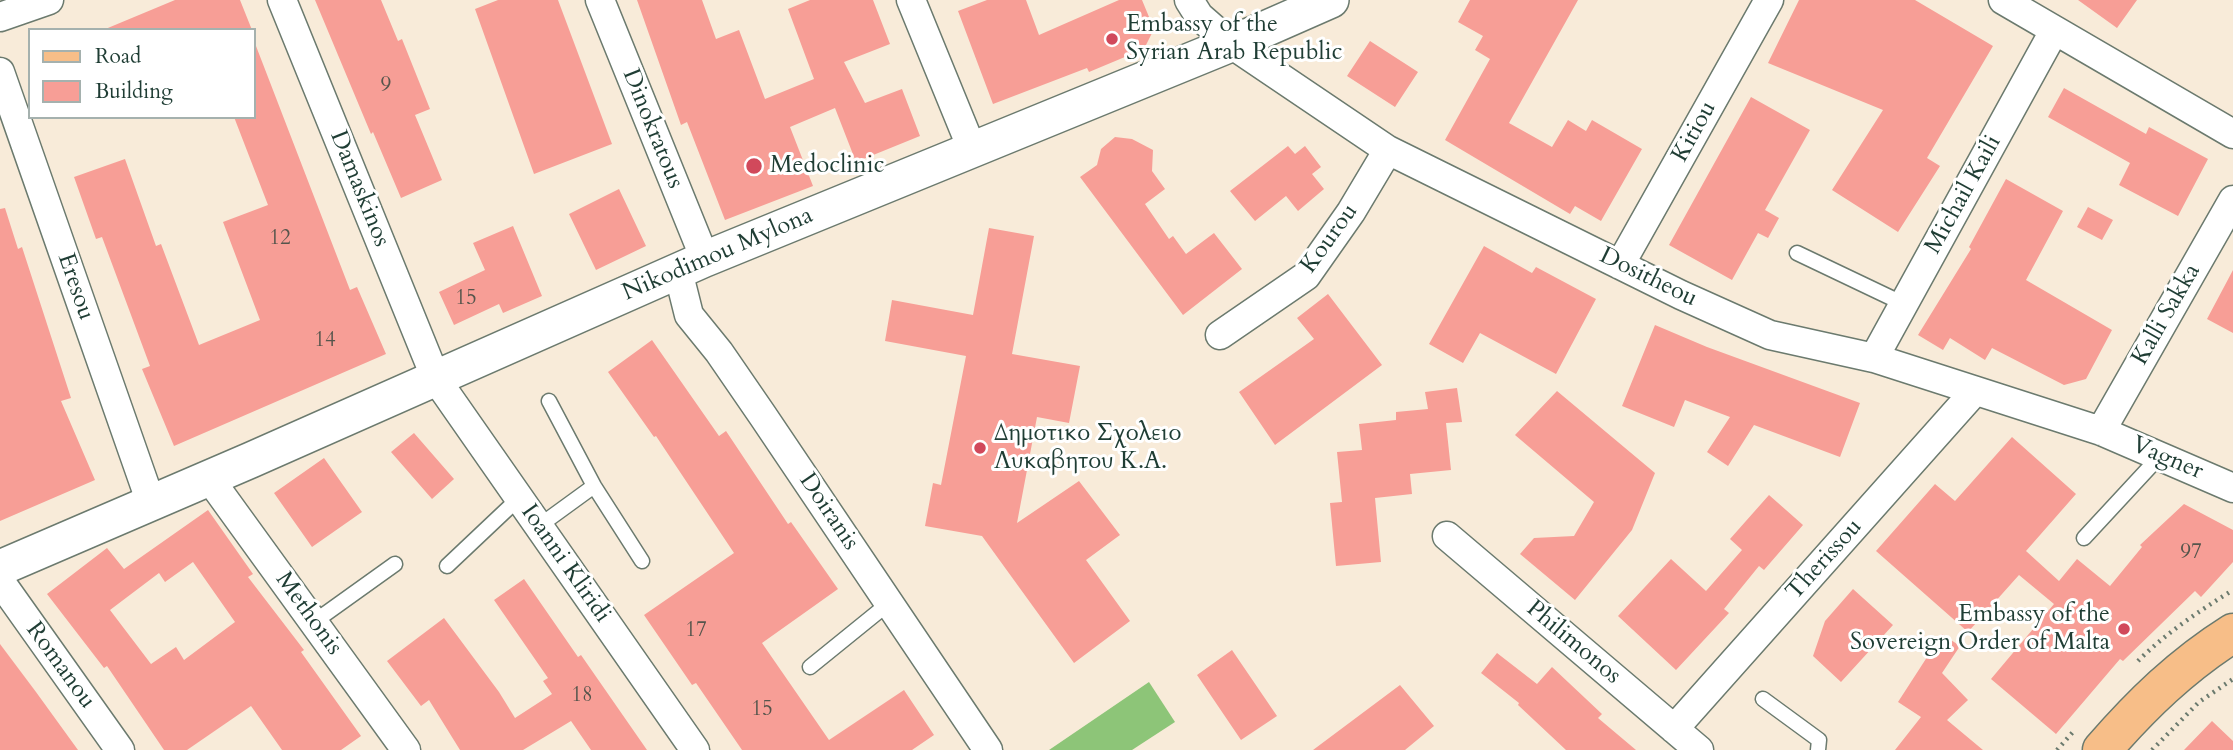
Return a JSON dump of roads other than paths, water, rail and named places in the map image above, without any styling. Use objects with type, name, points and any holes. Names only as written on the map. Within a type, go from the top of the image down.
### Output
[{"type":"main road","points":[[2102,750],[2184,667],[2233,633]]},
{"type":"street","points":[[0,17],[49,0]]},
{"type":"street","name":"Damaskinos","points":[[282,0],[436,379]]},
{"type":"street","name":"Dinokratous","points":[[600,0],[692,265]]},
{"type":"street","points":[[911,0],[972,149]]},
{"type":"street","name":"Dositheou","points":[[1189,0],[1199,16],[1231,44],[1388,150],[1620,265],[1770,335],[1874,359],[2101,431]]},
{"type":"street","name":"Nikodimou Mylona","points":[[0,568],[692,265],[1231,44],[1331,0]]},
{"type":"street","name":"Kitiou","points":[[1620,265],[1769,0]]},
{"type":"street","points":[[2003,0],[2233,134]]},
{"type":"street","name":"Michail Kaili","points":[[1874,359],[2054,31]]},
{"type":"street","name":"Eresou","points":[[0,72],[151,503]]},
{"type":"street","name":"Kourou","points":[[1220,335],[1306,276],[1351,212],[1388,150]]},
{"type":"street","name":"Kalli Sakka","points":[[2101,431],[2233,200]]},
{"type":"street","name":"Doiranis","points":[[692,265],[689,315],[719,352],[889,603],[983,749]]},
{"type":"street","name":"Ioanni Kliridi","points":[[436,379],[695,750]]},
{"type":"street","name":"Therissou","points":[[1674,729],[1975,391]]},
{"type":"street","name":"Vagner","points":[[2101,431],[2233,488]]},
{"type":"street","name":"Methonis","points":[[209,478],[406,750]]},
{"type":"street","name":"Philimonos","points":[[1447,536],[1699,750]]},
{"type":"street","name":"Romanou","points":[[0,582],[120,750]]},
{"type":"lane","points":[[1797,253],[1904,304]]},
{"type":"lane","points":[[549,401],[594,486],[642,561]]},
{"type":"lane","points":[[2084,538],[2160,456]]},
{"type":"lane","points":[[539,526],[594,486]]},
{"type":"lane","points":[[447,566],[519,498]]},
{"type":"lane","points":[[314,622],[395,564]]},
{"type":"lane","points":[[810,667],[889,603]]},
{"type":"lane","points":[[1763,699],[1819,740],[1818,750]]},
{"type":"place","name":"Embassy of the Syrian Arab Republic","points":[[1112,39]]},
{"type":"place","name":"Medoclinic","points":[[754,166]]},
{"type":"place","name":"Δημοτικο Σχολειο Λυκαβητου Κ.Α.","points":[[980,448]]},
{"type":"place","name":"Embassy of the Sovereign Order of Malta","points":[[2124,629]]}]
